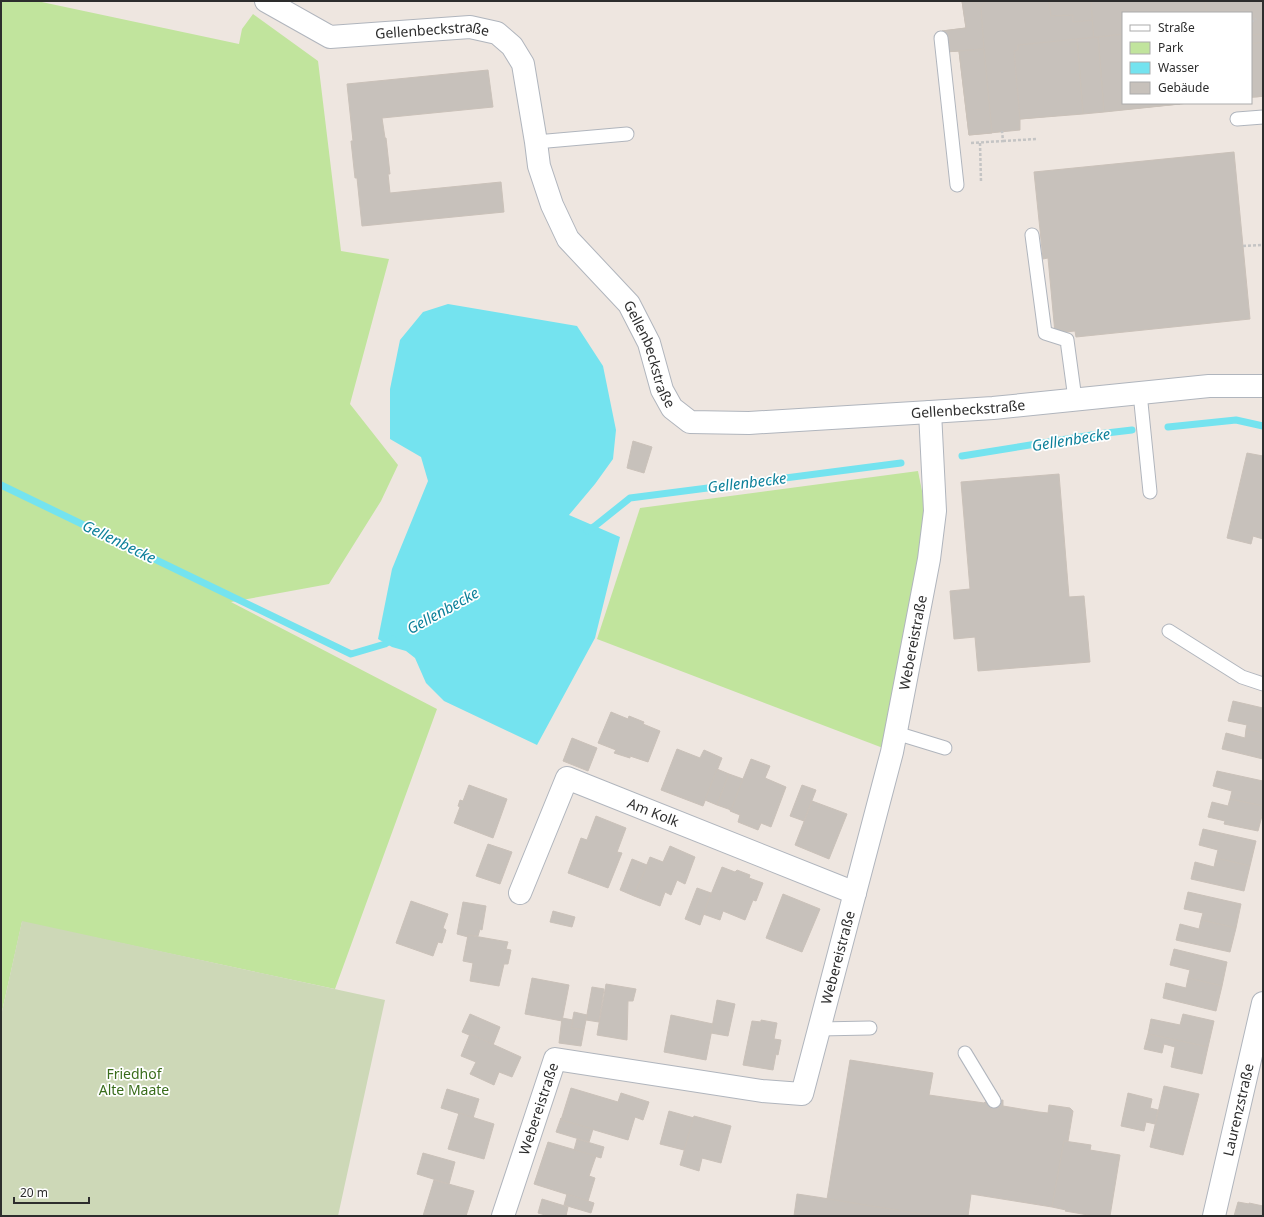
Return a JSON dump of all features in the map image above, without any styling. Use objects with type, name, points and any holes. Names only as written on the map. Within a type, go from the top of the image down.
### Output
[{"type":"street","name":"Gellenbeckstraße","points":[[266,1],[330,38],[470,27],[497,34],[512,46],[523,64],[539,166],[552,205],[568,239],[629,304],[649,343],[662,390],[672,408],[690,422],[749,423],[930,412],[993,408],[1209,386],[1263,386]]},
{"type":"street","name":"Webereistraße","points":[[503,1216],[555,1059],[762,1091],[802,1094],[896,733],[929,559],[935,512],[930,412]]},
{"type":"street","name":"Am Kolk","points":[[520,893],[567,778],[855,894]]},
{"type":"street","name":"Laurenzstraße","points":[[1214,1216],[1263,1003]]},
{"type":"lane","points":[[941,38],[957,185]]},
{"type":"lane","points":[[1237,119],[1263,116]]},
{"type":"lane","points":[[536,142],[627,134]]},
{"type":"lane","points":[[1032,236],[1045,333],[1068,340],[1075,399]]},
{"type":"lane","points":[[1140,393],[1150,492]]},
{"type":"lane","points":[[1169,631],[1242,677],[1263,684]]},
{"type":"lane","points":[[896,733],[945,748]]},
{"type":"lane","points":[[820,1029],[870,1028]]},
{"type":"lane","points":[[965,1054],[994,1101]]},
{"type":"path","points":[[1252,21],[1256,19]]},
{"type":"path","points":[[1003,141],[1037,139]]},
{"type":"path","points":[[980,142],[982,182]]},
{"type":"path","points":[[1243,246],[1263,245]]},
{"type":"green space","points":[[1,1],[37,1],[239,44],[242,29],[253,14],[318,61],[341,251],[389,259],[350,404],[398,465],[381,501],[329,584],[231,602],[437,709],[335,989],[22,922],[1,1016]]},
{"type":"green space","points":[[918,471],[928,521],[883,748],[597,639],[640,508]]},
{"type":"green space","name":"Friedhof Alte Maate","points":[[22,921],[385,1000],[338,1216],[1,1216],[1,1016]]},
{"type":"water","points":[[448,304],[577,326],[603,366],[616,430],[613,459],[595,484],[569,515],[620,537],[595,638],[537,745],[444,701],[426,683],[415,658],[406,651],[392,647],[378,639],[392,569],[428,481],[421,457],[390,439],[390,389],[400,340],[423,312]]},
{"type":"building","points":[[962,1],[1263,1],[1263,96],[1252,97],[1252,12],[1122,12],[1122,104],[1178,104],[1020,119],[1020,130],[969,135],[959,51],[945,52],[942,31],[966,28]]},
{"type":"building","points":[[962,1],[971,1],[981,8],[984,49],[945,52],[942,31],[966,28]]},
{"type":"building","points":[[971,1],[986,1],[981,8]]},
{"type":"building","points":[[1049,1],[1171,1],[1147,4],[1147,10],[1122,12],[1122,17],[1073,22],[1073,15],[1051,16]]},
{"type":"building","points":[[1091,1],[1205,1],[1207,12],[1122,12],[1122,104],[1179,104],[1099,112]]},
{"type":"building","points":[[1122,34],[1122,104],[1180,104],[1104,112],[1098,37]]},
{"type":"building","points":[[1263,34],[1263,96],[1257,97],[1252,45],[1252,35]]},
{"type":"building","points":[[1098,37],[1104,112],[1083,114],[1077,39]]},
{"type":"building","points":[[1077,39],[1083,114],[1020,119],[1014,51],[1018,50],[1018,45]]},
{"type":"building","points":[[1263,42],[1263,96],[1252,97],[1252,44]]},
{"type":"building","points":[[1252,47],[1257,97],[1252,97]]},
{"type":"building","points":[[984,49],[992,133],[969,135],[959,51]]},
{"type":"building","points":[[488,70],[493,107],[382,118],[390,174],[388,174],[390,193],[501,182],[504,212],[362,226],[357,178],[355,178],[351,141],[353,141],[347,84]]},
{"type":"building","points":[[1234,152],[1250,319],[1076,337],[1075,331],[1055,333],[1048,258],[1043,259],[1034,172]]},
{"type":"building","points":[[633,441],[652,447],[644,473],[627,468]]},
{"type":"building","points":[[1247,453],[1263,456],[1263,539],[1253,536],[1251,544],[1227,538]]},
{"type":"building","points":[[1059,474],[1069,597],[1084,596],[1090,662],[978,671],[975,637],[954,639],[950,591],[970,589],[961,482]]},
{"type":"building","points":[[1233,701],[1263,708],[1263,733],[1246,729],[1247,725],[1228,721]]},
{"type":"building","points":[[611,712],[628,719],[629,716],[660,731],[648,762],[614,753],[616,750],[598,743]]},
{"type":"building","points":[[1246,729],[1263,733],[1263,759],[1222,749],[1226,733],[1245,738]]},
{"type":"building","points":[[572,738],[597,748],[588,771],[563,761]]},
{"type":"building","points":[[677,749],[700,758],[704,750],[722,758],[703,806],[661,790]]},
{"type":"building","points":[[751,759],[770,766],[765,778],[786,787],[771,827],[761,823],[758,830],[738,822],[740,815],[730,811]]},
{"type":"building","points":[[717,769],[729,774],[717,805],[705,800]]},
{"type":"building","points":[[1217,771],[1263,781],[1263,806],[1230,799],[1232,791],[1213,786]]},
{"type":"building","points":[[729,774],[743,779],[731,810],[717,805]]},
{"type":"building","points":[[469,785],[507,799],[493,838],[454,823],[460,807],[458,806],[460,800],[463,801]]},
{"type":"building","points":[[802,785],[816,790],[804,821],[790,816]]},
{"type":"building","points":[[1230,799],[1263,806],[1258,831],[1224,824],[1225,821],[1208,817],[1212,802],[1228,806]]},
{"type":"building","points":[[812,801],[847,814],[829,859],[795,845]]},
{"type":"building","points":[[596,816],[626,828],[617,852],[622,853],[608,888],[568,873],[581,838],[587,840]]},
{"type":"building","points":[[1203,829],[1256,841],[1250,866],[1216,858],[1218,850],[1199,845]]},
{"type":"building","points":[[488,844],[512,852],[500,884],[476,876]]},
{"type":"building","points":[[670,846],[695,857],[685,884],[677,880],[671,895],[665,892],[660,906],[634,896],[650,857],[663,862]]},
{"type":"building","points":[[1216,858],[1250,866],[1244,891],[1191,879],[1195,862],[1214,867]]},
{"type":"building","points":[[632,859],[647,865],[634,896],[620,890]]},
{"type":"building","points":[[722,867],[735,872],[737,870],[750,875],[749,878],[763,883],[756,901],[753,900],[745,920],[723,911],[720,920],[703,914]]},
{"type":"building","points":[[697,888],[711,893],[700,925],[685,919]]},
{"type":"building","points":[[1188,892],[1241,904],[1236,928],[1201,920],[1203,913],[1184,909]]},
{"type":"building","points":[[783,894],[820,909],[802,952],[766,938]]},
{"type":"building","points":[[411,901],[448,914],[443,928],[446,930],[442,943],[438,942],[433,956],[396,943]]},
{"type":"building","points":[[463,902],[486,906],[482,930],[480,929],[478,936],[468,935],[468,937],[457,934]]},
{"type":"building","points":[[553,911],[575,917],[572,927],[550,922]]},
{"type":"building","points":[[1201,920],[1236,928],[1230,952],[1176,940],[1180,924],[1199,929]]},
{"type":"building","points":[[468,935],[508,942],[506,949],[511,950],[508,964],[504,964],[499,986],[470,981],[473,963],[463,961]]},
{"type":"building","points":[[1174,949],[1227,962],[1222,986],[1188,978],[1190,970],[1170,965]]},
{"type":"building","points":[[532,978],[569,985],[562,1021],[525,1014]]},
{"type":"building","points":[[1188,978],[1222,986],[1216,1011],[1163,998],[1166,983],[1186,988]]},
{"type":"building","points":[[606,984],[636,989],[633,1001],[628,1001],[627,1040],[597,1035]]},
{"type":"building","points":[[592,987],[604,989],[599,1022],[586,1020]]},
{"type":"building","points":[[717,1000],[735,1004],[728,1036],[711,1033]]},
{"type":"building","points":[[574,1012],[587,1015],[584,1030],[571,1028]]},
{"type":"building","points":[[470,1014],[500,1027],[493,1045],[462,1032]]},
{"type":"building","points":[[1183,1014],[1214,1021],[1208,1047],[1148,1034],[1151,1019],[1180,1025]]},
{"type":"building","points":[[671,1015],[713,1024],[706,1060],[664,1052]]},
{"type":"building","points":[[562,1018],[573,1020],[571,1028],[584,1030],[581,1046],[559,1043]]},
{"type":"building","points":[[761,1020],[777,1023],[774,1039],[781,1040],[778,1055],[776,1054],[773,1070],[743,1065],[752,1021],[761,1022]]},
{"type":"building","points":[[470,1034],[521,1057],[512,1077],[499,1072],[494,1085],[470,1074],[476,1062],[461,1056]]},
{"type":"building","points":[[1148,1034],[1208,1047],[1202,1074],[1171,1067],[1175,1047],[1164,1044],[1162,1053],[1144,1049]]},
{"type":"building","points":[[850,1060],[933,1073],[929,1095],[984,1103],[1003,1100],[1003,1106],[1048,1113],[1049,1105],[1070,1108],[1073,1111],[1068,1141],[1064,1141],[1052,1207],[971,1194],[968,1216],[932,1216],[827,1199]]},
{"type":"building","points":[[1164,1086],[1199,1094],[1183,1155],[1150,1147]]},
{"type":"building","points":[[571,1088],[618,1102],[621,1093],[649,1102],[643,1120],[635,1117],[628,1140],[561,1120]]},
{"type":"building","points":[[447,1089],[479,1099],[473,1118],[441,1108]]},
{"type":"building","points":[[1128,1093],[1152,1099],[1150,1108],[1158,1110],[1155,1124],[1146,1122],[1144,1131],[1121,1126]]},
{"type":"building","points":[[669,1111],[694,1118],[684,1150],[660,1144]]},
{"type":"building","points":[[459,1113],[494,1124],[484,1159],[448,1149]]},
{"type":"building","points":[[694,1116],[731,1126],[721,1163],[702,1158],[699,1171],[680,1165]]},
{"type":"building","points":[[561,1118],[561,1120],[593,1129],[589,1142],[556,1132]]},
{"type":"building","points":[[577,1139],[604,1147],[601,1158],[574,1150]]},
{"type":"building","points":[[1064,1141],[1091,1145],[1090,1150],[1120,1155],[1110,1216],[1094,1216],[1052,1207]]},
{"type":"building","points":[[548,1142],[596,1156],[589,1176],[595,1178],[588,1201],[534,1184]]},
{"type":"building","points":[[423,1153],[455,1162],[449,1184],[417,1174]]},
{"type":"building","points":[[434,1180],[474,1191],[466,1216],[423,1216]]},
{"type":"building","points":[[567,1194],[594,1203],[591,1213],[564,1205]]},
{"type":"building","points":[[797,1194],[817,1197],[932,1216],[794,1216]]},
{"type":"building","points":[[542,1199],[568,1207],[566,1216],[549,1216],[538,1213]]},
{"type":"building","points":[[1238,1202],[1263,1206],[1263,1216],[1234,1216]]},
{"type":"waterway","name":"Gellenbecke","points":[[1168,427],[1236,420],[1263,426]]},
{"type":"waterway","name":"Gellenbecke","points":[[962,456],[1132,430]]},
{"type":"waterway","name":"Gellenbecke","points":[[587,531],[630,498],[901,463]]},
{"type":"waterway","name":"Gellenbecke","points":[[1,485],[351,654],[385,644],[393,639]]}]
